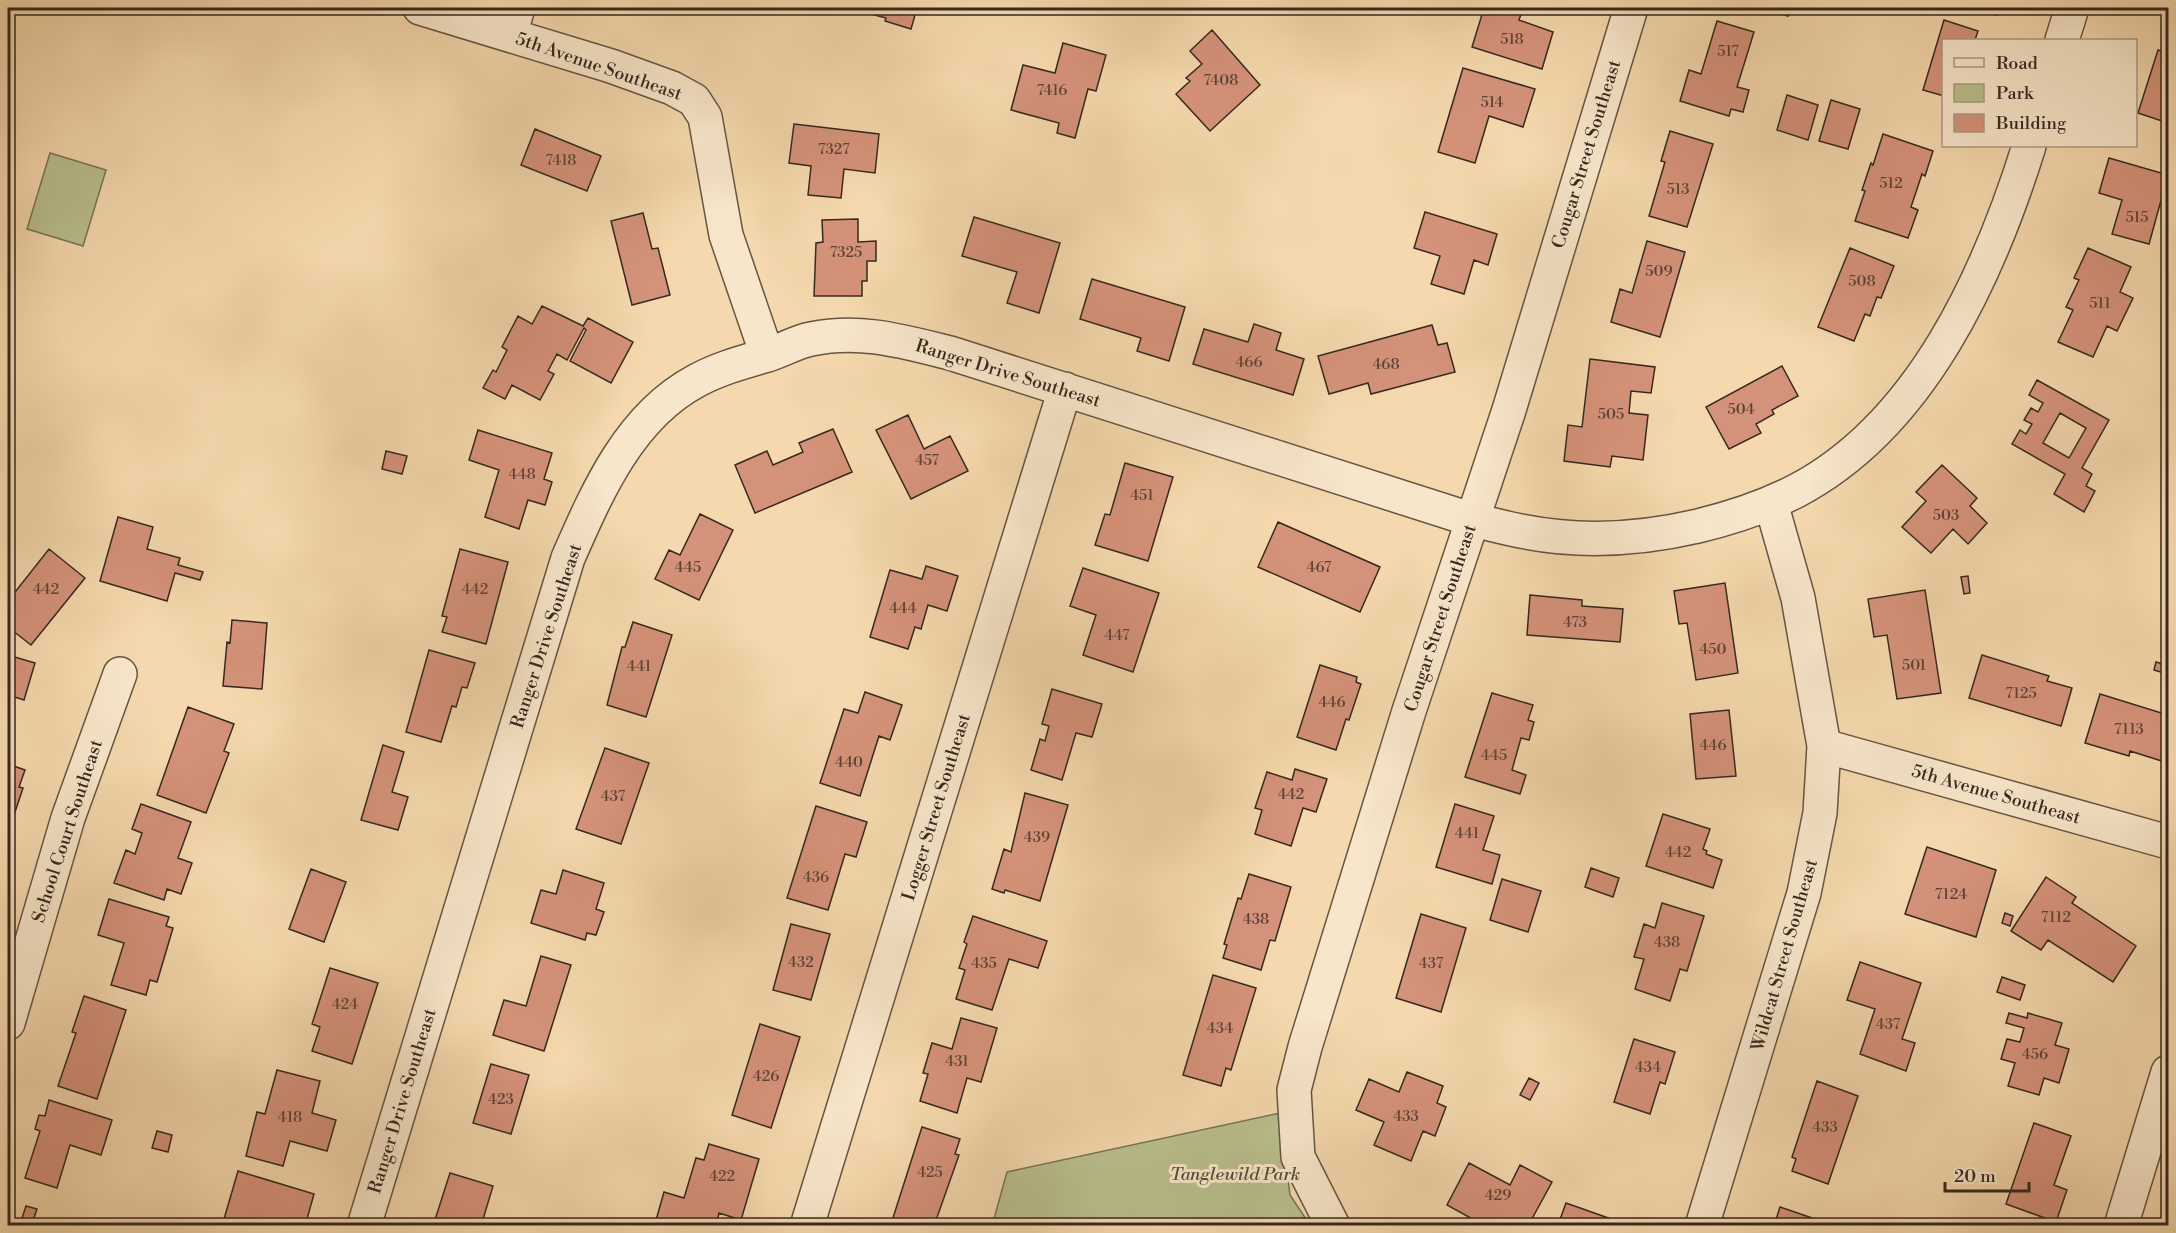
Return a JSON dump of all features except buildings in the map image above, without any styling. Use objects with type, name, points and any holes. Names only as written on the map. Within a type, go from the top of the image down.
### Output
[{"type":"street","name":"5th Avenue Southeast","points":[[420,8],[514,21],[611,66],[672,88],[694,100],[705,117],[726,235],[767,356]]},
{"type":"street","name":"Cougar Street Southeast","points":[[1333,1226],[1298,1157],[1294,1090],[1305,1047],[1409,711],[1512,399],[1631,8]]},
{"type":"street","points":[[2062,39],[2072,8]]},
{"type":"street","name":"Ranger Drive Southeast","points":[[364,1226],[568,558],[601,484],[643,425],[668,400],[695,381],[730,365],[767,356],[809,339],[846,334],[878,337],[950,353],[1473,520],[1528,532],[1607,538],[1676,531],[1718,521],[1771,503],[1798,490],[1854,451],[1901,403],[1963,311],[1996,241],[2029,147]]},
{"type":"street","name":"Logger Street Southeast","points":[[807,1226],[1065,389]]},
{"type":"street","name":"Wildcat Street Southeast","points":[[1702,1226],[1804,893],[1820,813],[1824,746],[1798,598],[1771,503]]},
{"type":"street","name":"School Court Southeast","points":[[8,1023],[68,818],[120,674]]},
{"type":"street","name":"5th Avenue Southeast","points":[[1824,746],[2169,842]]},
{"type":"street","points":[[2121,1226],[2169,1072]]},
{"type":"green space","points":[[50,153],[106,170],[83,246],[27,229]]},
{"type":"green space","name":"Tanglewild Park","points":[[1280,1113],[1290,1195],[1310,1225],[992,1226],[1007,1172]]}]
